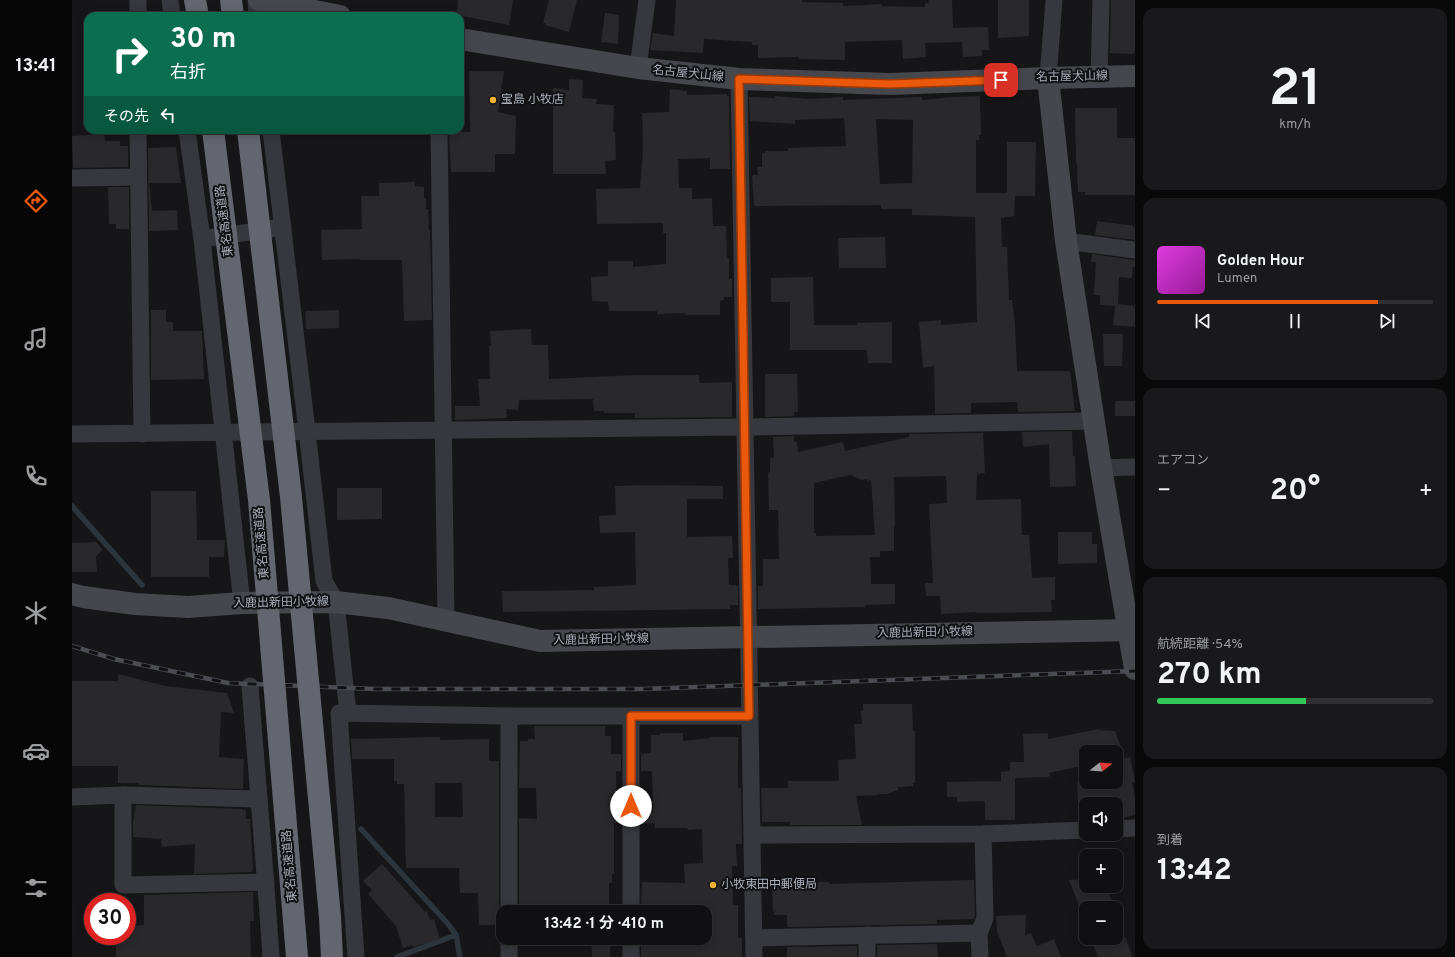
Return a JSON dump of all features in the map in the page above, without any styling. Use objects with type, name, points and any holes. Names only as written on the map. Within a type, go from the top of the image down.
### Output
[{"type":"highway","points":[[195,0],[197,12]]},
{"type":"highway","points":[[230,0],[232,12]]},
{"type":"highway","name":"東名高速道路","points":[[213,134],[259,500],[297,957]]},
{"type":"highway","points":[[248,134],[291,497],[330,917],[332,957]]},
{"type":"main road","points":[[259,0],[320,12]]},
{"type":"main road","name":"名古屋犬山線","points":[[464,40],[638,68],[739,79],[890,84],[1135,76]]},
{"type":"main road","points":[[1048,78],[1066,240],[1101,468],[1131,630],[1135,669]]},
{"type":"main road","name":"入鹿出新田小牧線","points":[[72,594],[83,597],[142,604],[188,607],[242,603],[336,602],[388,608],[540,641],[1131,630]]},
{"type":"street","points":[[138,0],[138,12]]},
{"type":"street","points":[[170,0],[172,12]]},
{"type":"street","points":[[256,0],[257,12]]},
{"type":"street","points":[[638,68],[647,0]]},
{"type":"street","points":[[1048,78],[1054,0]]},
{"type":"street","points":[[1099,77],[1101,0]]},
{"type":"street","points":[[739,79],[754,957]]},
{"type":"street","points":[[138,134],[142,434]]},
{"type":"street","points":[[188,134],[202,239],[242,603]]},
{"type":"street","points":[[271,134],[324,581],[336,602],[348,714]]},
{"type":"street","points":[[440,134],[446,620]]},
{"type":"street","points":[[72,178],[138,176]]},
{"type":"street","points":[[202,239],[283,227]]},
{"type":"street","points":[[1066,240],[1135,250]]},
{"type":"street","points":[[72,434],[142,434],[224,431],[745,427],[1094,421]]},
{"type":"street","points":[[1101,468],[1135,467]]},
{"type":"street","points":[[250,686],[271,957]]},
{"type":"street","points":[[356,957],[339,713],[509,716],[749,716]]},
{"type":"street","points":[[509,716],[509,905]]},
{"type":"street","points":[[631,716],[631,905]]},
{"type":"street","points":[[72,797],[122,795],[258,799]]},
{"type":"street","points":[[122,795],[123,886],[266,882]]},
{"type":"street","points":[[1123,829],[1135,828]]},
{"type":"street","points":[[752,835],[983,834],[1079,830]]},
{"type":"street","points":[[980,957],[979,933],[985,918],[983,834]]},
{"type":"street","points":[[754,938],[979,933]]},
{"type":"street","points":[[867,935],[867,957]]},
{"type":"street","points":[[509,945],[509,957]]},
{"type":"street","points":[[631,945],[631,957]]},
{"type":"building","points":[[458,0],[513,0],[509,25],[464,16],[464,12],[457,12]]},
{"type":"building","points":[[549,0],[577,0],[569,32],[545,25],[546,23],[543,23]]},
{"type":"building","points":[[676,0],[802,0],[802,2],[843,3],[843,6],[881,4],[881,6],[925,7],[925,3],[929,3],[928,0],[952,0],[953,28],[988,27],[989,50],[982,50],[982,56],[963,57],[962,42],[925,43],[926,57],[903,59],[902,40],[845,42],[845,60],[799,59],[799,57],[758,58],[758,45],[752,45],[752,42],[704,39],[703,53],[650,50],[653,33],[674,36]]},
{"type":"building","points":[[998,0],[1029,0],[1029,36],[998,38]]},
{"type":"building","points":[[1111,0],[1135,0],[1135,52],[1133,54],[1110,53]]},
{"type":"building","points":[[605,13],[619,15],[618,44],[601,42]]},
{"type":"building","points":[[469,71],[504,71],[498,112],[516,116],[515,154],[495,154],[495,172],[451,172],[449,134],[464,134],[464,132],[470,132]]},
{"type":"building","points":[[569,79],[583,80],[582,98],[597,99],[596,104],[614,105],[613,132],[615,132],[616,160],[605,161],[606,174],[553,174],[553,88],[569,90]]},
{"type":"building","points":[[670,89],[687,91],[687,95],[727,94],[727,96],[729,96],[730,169],[710,169],[710,158],[678,159],[679,188],[692,188],[692,199],[712,198],[713,226],[726,226],[727,258],[729,258],[729,279],[732,279],[732,297],[724,297],[724,300],[720,301],[720,315],[685,315],[685,313],[657,314],[657,311],[609,311],[608,302],[592,301],[591,277],[608,276],[608,261],[633,261],[633,267],[666,264],[666,233],[663,233],[663,223],[597,224],[596,189],[640,188],[643,146],[642,113],[669,112]]},
{"type":"building","points":[[775,96],[810,99],[843,97],[843,100],[922,97],[922,100],[980,96],[981,135],[979,135],[979,140],[976,140],[976,193],[1007,193],[1007,142],[1036,142],[1035,196],[1015,196],[1014,216],[1001,218],[1002,247],[1007,247],[1009,300],[1012,300],[1015,323],[1017,371],[1070,371],[1075,411],[1018,412],[1017,402],[971,403],[971,413],[935,414],[934,366],[923,368],[919,322],[941,320],[941,325],[977,322],[975,217],[912,215],[912,209],[881,209],[881,205],[754,206],[752,175],[758,175],[757,167],[762,167],[762,153],[765,153],[765,151],[788,151],[788,148],[846,146],[844,118],[795,120],[795,124],[750,121],[749,97],[775,98]],"holes":[[[876,119],[913,120],[912,183],[880,184]]]},
{"type":"building","points":[[1075,108],[1117,108],[1117,138],[1135,138],[1135,195],[1085,195],[1085,192],[1078,192]]},
{"type":"building","points":[[104,134],[105,141],[120,141],[120,146],[128,146],[128,167],[73,168],[72,136]]},
{"type":"building","points":[[176,147],[181,183],[149,183],[152,211],[177,210],[178,230],[149,231],[148,148]]},
{"type":"building","points":[[415,182],[415,186],[424,187],[426,209],[428,209],[430,230],[432,320],[404,321],[402,260],[322,260],[321,230],[362,229],[361,196],[379,196],[379,183]]},
{"type":"building","points":[[108,187],[129,187],[129,229],[116,229],[116,224],[109,224]]},
{"type":"building","points":[[1097,221],[1135,226],[1135,240],[1095,235]]},
{"type":"building","points":[[885,237],[886,268],[839,268],[838,238]]},
{"type":"building","points":[[1092,254],[1135,260],[1132,278],[1119,277],[1118,304],[1135,306],[1135,327],[1113,325],[1115,306],[1100,305],[1100,295],[1094,295],[1096,262],[1091,262]]},
{"type":"building","points":[[813,277],[814,325],[857,325],[857,323],[892,322],[892,363],[868,363],[867,350],[790,350],[790,302],[771,302],[771,278]]},
{"type":"building","points":[[151,310],[166,310],[166,322],[173,322],[173,331],[202,331],[204,379],[151,380]]},
{"type":"building","points":[[339,310],[339,328],[306,329],[305,311]]},
{"type":"building","points":[[531,329],[532,345],[548,345],[549,379],[638,375],[699,375],[699,383],[732,382],[732,417],[635,418],[635,413],[604,413],[604,411],[594,411],[593,399],[519,400],[518,410],[506,409],[507,418],[455,420],[455,406],[480,406],[478,379],[490,379],[490,331]]},
{"type":"building","points":[[1103,334],[1123,334],[1122,366],[1104,366]]},
{"type":"building","points":[[765,374],[797,374],[798,412],[794,412],[794,416],[765,417]]},
{"type":"building","points":[[1115,401],[1135,401],[1135,416],[1115,416]]},
{"type":"building","points":[[1072,431],[1076,486],[1050,487],[1049,444],[1023,447],[1022,432]]},
{"type":"building","points":[[983,433],[985,473],[977,474],[976,500],[1021,499],[1022,535],[1029,535],[1032,578],[1055,577],[1055,600],[1051,600],[1052,612],[976,612],[941,614],[940,596],[926,596],[925,583],[933,583],[929,504],[947,503],[946,476],[894,477],[894,551],[880,551],[880,557],[870,557],[871,584],[895,584],[895,604],[865,605],[865,607],[758,609],[758,586],[763,586],[763,559],[779,559],[778,510],[769,510],[768,473],[770,472],[770,458],[774,458],[773,437],[794,436],[794,442],[797,442],[798,452],[843,442],[845,451],[909,437],[909,434]],"holes":[[[850,475],[862,480],[871,480],[875,535],[816,536],[816,533],[814,533],[814,483]]]},
{"type":"building","points":[[615,486],[723,486],[723,499],[687,499],[687,537],[732,536],[733,558],[728,558],[729,585],[738,586],[738,605],[730,605],[730,609],[503,612],[502,591],[594,590],[594,587],[636,585],[635,532],[600,533],[599,516],[616,515]]},
{"type":"building","points":[[337,488],[382,488],[382,519],[337,520]]},
{"type":"building","points":[[151,491],[196,491],[197,540],[225,540],[224,557],[209,557],[209,577],[151,577]]},
{"type":"building","points":[[1058,532],[1092,532],[1092,544],[1097,544],[1097,563],[1058,564]]},
{"type":"building","points":[[96,542],[103,550],[96,556],[97,572],[72,572],[72,543]]},
{"type":"building","points":[[118,674],[165,686],[227,693],[234,713],[221,712],[219,757],[244,759],[243,789],[118,783],[118,766],[72,766],[72,681],[118,681]]},
{"type":"building","points":[[863,704],[912,704],[913,731],[915,731],[915,783],[913,783],[913,786],[898,787],[898,790],[887,794],[856,796],[862,825],[790,825],[790,822],[762,822],[761,788],[788,788],[788,781],[839,781],[838,760],[856,759],[854,724],[862,724],[861,711],[863,711]]},
{"type":"building","points":[[534,726],[605,726],[605,736],[611,736],[611,754],[621,754],[621,771],[616,771],[617,823],[614,823],[614,873],[612,874],[612,883],[609,883],[609,905],[519,905],[519,818],[537,819],[536,788],[519,788],[520,741],[535,739]]},
{"type":"building","points":[[1099,729],[1115,731],[1120,745],[1079,745],[1079,767],[1049,773],[1050,776],[1048,777],[1015,778],[1015,820],[985,820],[985,801],[957,802],[957,797],[947,797],[947,782],[1001,781],[1001,772],[1010,771],[1010,762],[1024,762],[1023,734],[1048,733],[1048,739]]},
{"type":"building","points":[[660,733],[683,733],[683,741],[710,737],[738,737],[738,788],[741,788],[742,844],[736,844],[737,866],[732,866],[733,905],[738,905],[738,938],[742,938],[742,957],[641,957],[641,945],[712,945],[712,905],[641,905],[642,882],[685,883],[684,864],[703,863],[702,829],[688,830],[687,828],[655,828],[655,823],[641,824],[641,809],[653,809],[652,771],[641,771],[641,754],[651,753],[651,735],[660,735]]},
{"type":"building","points":[[440,737],[440,740],[489,739],[489,761],[499,761],[499,905],[496,905],[496,925],[479,925],[478,893],[460,893],[459,868],[406,868],[404,784],[397,784],[397,781],[394,781],[394,759],[352,759],[351,739]],"holes":[[[435,783],[462,783],[463,817],[435,817]]]},
{"type":"building","points":[[1130,757],[1135,782],[1132,783],[1135,797],[1135,815],[1123,818],[1123,797],[1079,797],[1078,804],[1077,782],[1079,782],[1079,789],[1123,789],[1123,758]]},
{"type":"building","points":[[136,805],[246,810],[246,819],[250,819],[252,872],[194,874],[195,844],[162,847],[161,839],[133,837],[133,821]]},
{"type":"building","points":[[382,864],[425,912],[427,911],[430,920],[434,919],[440,939],[413,947],[412,945],[403,948],[396,926],[368,894],[372,890],[363,881]]},
{"type":"building","points":[[1079,879],[1079,893],[1109,893],[1112,901],[1079,901],[1079,906],[1069,880]]},
{"type":"building","points":[[974,880],[974,919],[937,920],[937,924],[787,927],[787,915],[774,915],[775,911],[773,912],[772,882],[829,882],[829,884]]},
{"type":"building","points":[[253,892],[254,921],[250,921],[251,957],[116,957],[116,945],[136,945],[136,925],[144,925],[144,895]]},
{"type":"building","points":[[1026,915],[1025,935],[1031,933],[1037,946],[1054,939],[1061,957],[1007,957],[997,931],[996,916]]},
{"type":"building","points":[[1123,938],[1126,938],[1132,957],[1098,957],[1094,945],[1123,945]]},
{"type":"building","points":[[937,944],[938,957],[877,957],[877,945]]},
{"type":"building","points":[[591,945],[610,945],[610,957],[592,957]]},
{"type":"building","points":[[857,946],[857,957],[787,957],[787,947]]},
{"type":"waterway","points":[[72,506],[142,585]]},
{"type":"waterway","points":[[361,829],[449,925],[456,935],[460,957]]},
{"type":"waterway","points":[[397,957],[456,935]]},
{"type":"railway","points":[[72,646],[114,659],[228,683],[375,689],[644,689],[1135,671]]},
{"type":"place","name":"宝島 小牧店","points":[[493,100]]},
{"type":"place","name":"小牧東田中郵便局","points":[[713,885]]},
{"type":"route","points":[[631,806],[631,716],[749,716],[739,79],[890,84],[1001,80]]}]
